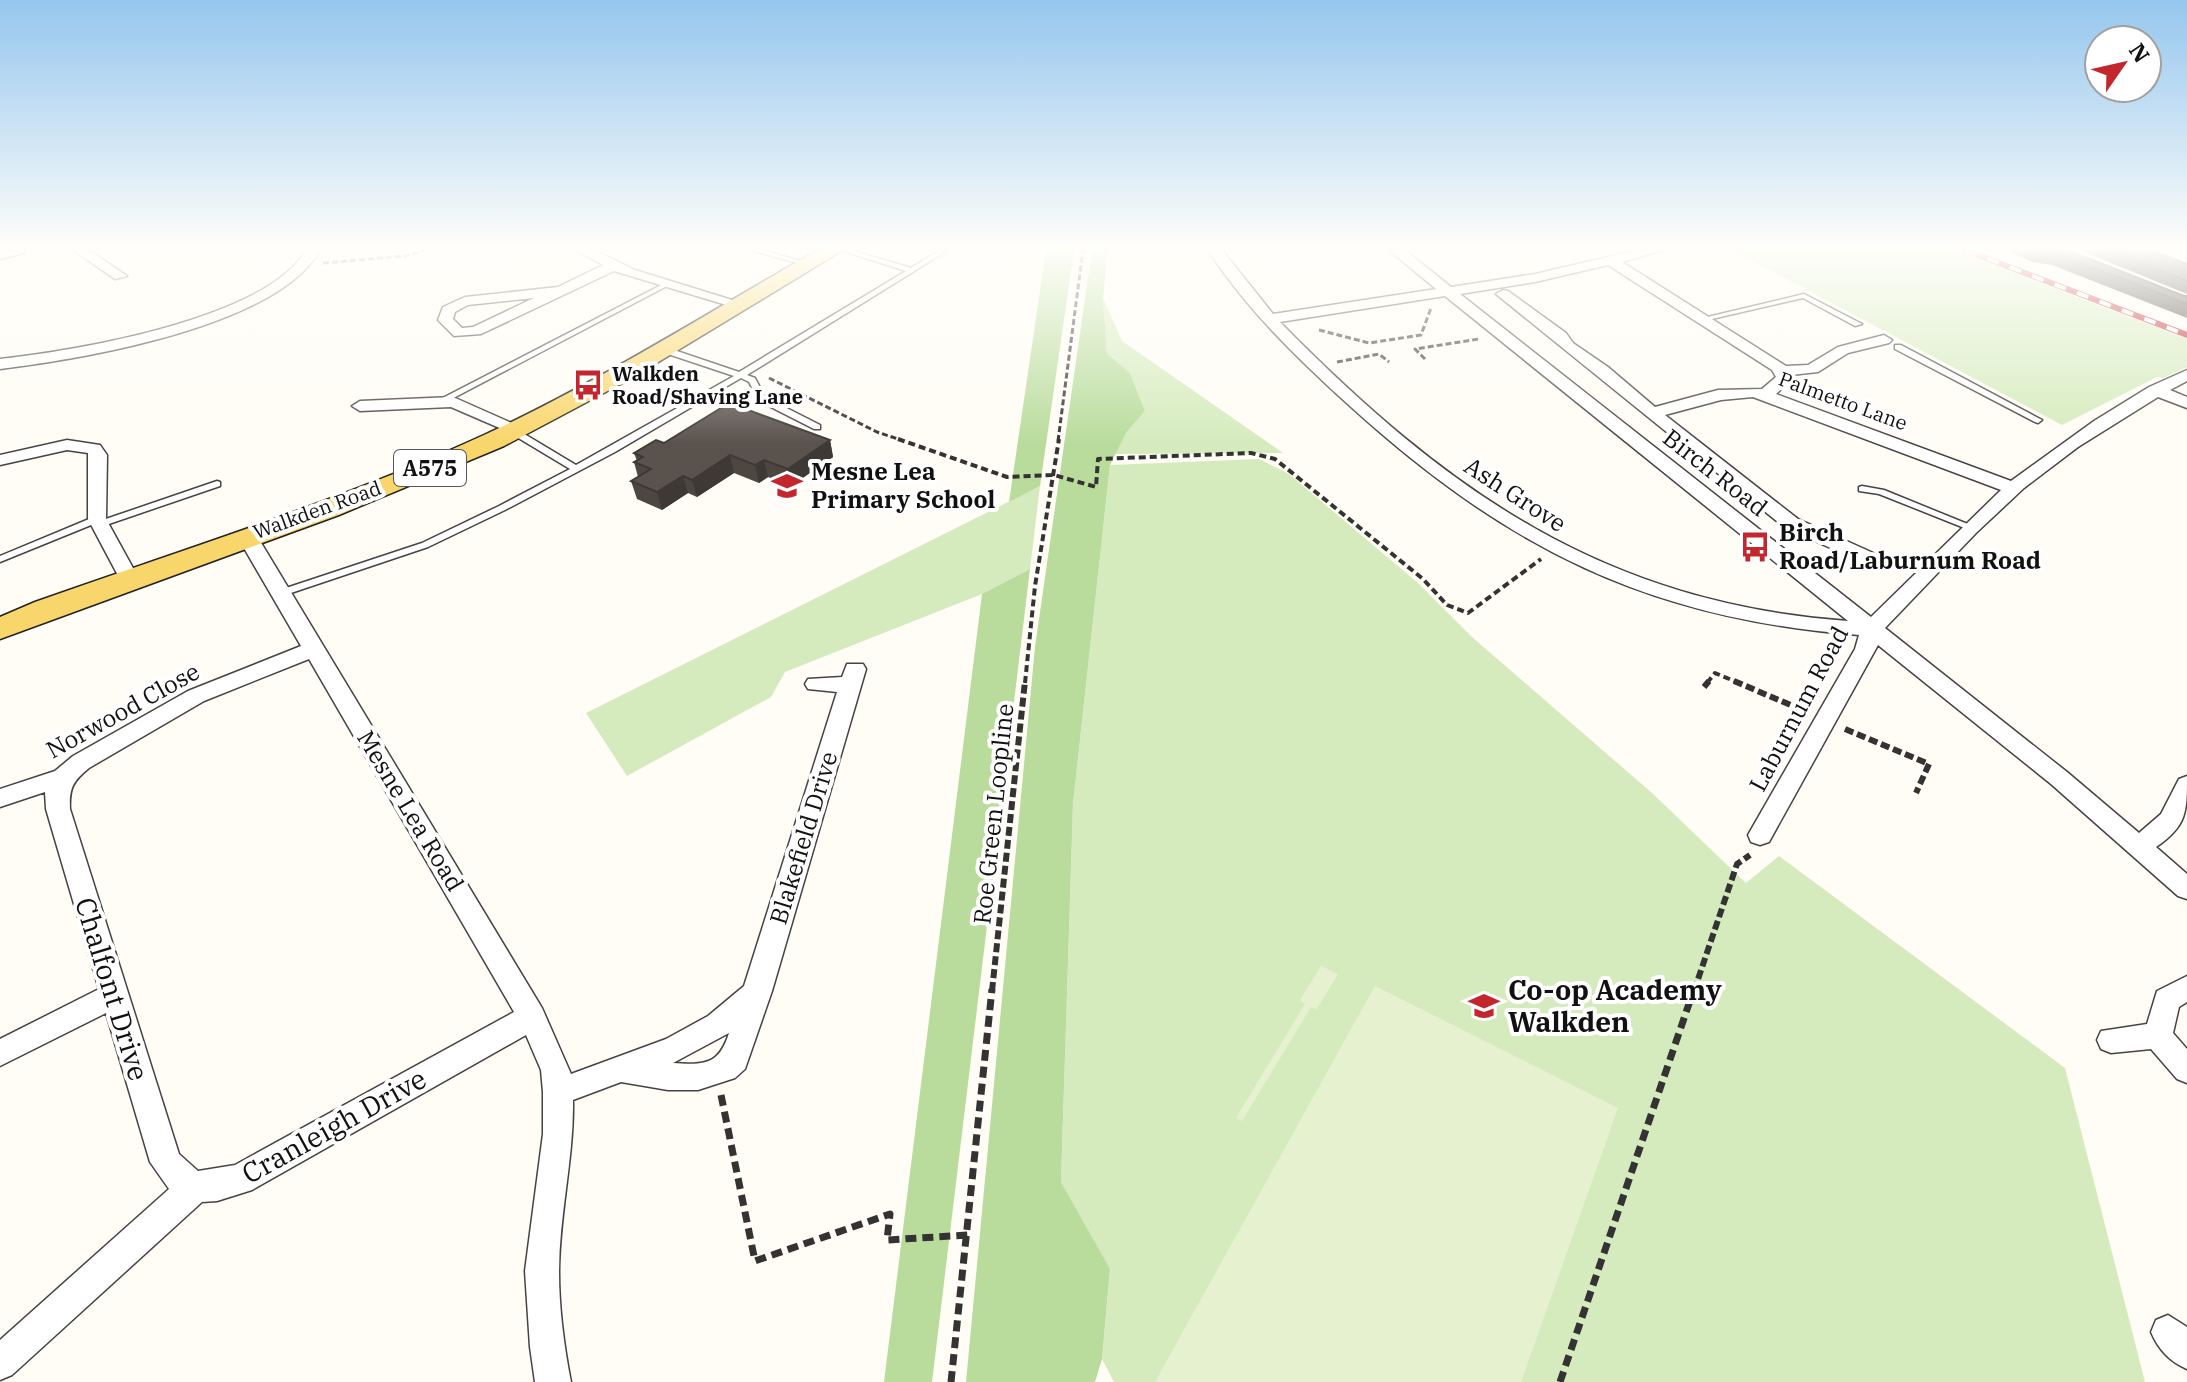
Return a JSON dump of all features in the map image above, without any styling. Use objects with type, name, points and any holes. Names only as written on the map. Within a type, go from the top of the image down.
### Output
[{"type":"main road","name":"Walkden Road","points":[[0,629],[410,476],[515,430],[720,314]]},
{"type":"street","points":[[0,364],[71,356],[151,338],[218,314]]},
{"type":"street","points":[[447,314],[445,320],[459,333],[476,331],[510,314]]},
{"type":"street","name":"Ash Grove","points":[[1270,314],[1358,405],[1455,486],[1493,514],[1552,549],[1637,584],[1715,608],[1788,621],[1871,629]]},
{"type":"street","points":[[1273,318],[1296,314]]},
{"type":"street","name":"Birch Road","points":[[1473,314],[1871,629],[2139,845],[2187,889]]},
{"type":"street","points":[[1527,314],[1561,336],[1570,349],[1602,370],[1791,523],[1837,550],[1875,561]]},
{"type":"street","points":[[1696,314],[1783,371],[1812,369],[1843,350],[1891,344]]},
{"type":"street","points":[[1863,328],[1891,344]]},
{"type":"street","points":[[1765,395],[1784,378],[1783,371]]},
{"type":"street","name":"Laburnum Road","points":[[1760,835],[1866,649],[1871,629],[1970,527],[2015,489],[2080,437],[2155,390],[2187,375]]},
{"type":"street","points":[[2155,390],[2187,403]]},
{"type":"street","name":"Palmetto Lane","points":[[1652,413],[1731,393],[1765,395],[2015,489]]},
{"type":"street","points":[[360,406],[439,402],[460,404],[515,430]]},
{"type":"street","points":[[0,460],[67,445],[94,449],[98,455],[98,522],[129,579]]},
{"type":"street","name":"Mesne Lea Road","points":[[247,536],[278,594],[314,649],[532,1017],[556,1070],[558,1134],[542,1271],[547,1347],[553,1382]]},
{"type":"street","name":"Norwood Close","points":[[0,798],[63,777],[81,762],[196,696],[314,649]]},
{"type":"street","name":"Blakefield Drive","points":[[716,1074],[735,1060],[852,677],[816,684]]},
{"type":"street","name":"Chalfont Drive","points":[[63,777],[57,793],[58,809],[166,1162],[178,1177],[195,1187]]},
{"type":"street","points":[[2139,845],[2165,831],[2173,820],[2187,785]]},
{"type":"street","points":[[2158,1036],[2167,1000],[2187,988]]},
{"type":"street","points":[[558,1092],[676,1049],[718,1025],[758,991]]},
{"type":"street","points":[[0,1053],[114,995]]},
{"type":"street","name":"Cranleigh Drive","points":[[195,1187],[217,1186],[241,1179],[532,1017]]},
{"type":"street","points":[[2111,1040],[2158,1036]]},
{"type":"street","points":[[2158,1036],[2187,1070]]},
{"type":"street","points":[[624,1070],[681,1075],[716,1074]]},
{"type":"street","points":[[0,1363],[195,1187]]},
{"type":"lane","points":[[439,402],[608,314]]},
{"type":"lane","points":[[278,594],[425,545],[576,469],[838,314]]},
{"type":"lane","points":[[1703,319],[1723,314]]},
{"type":"lane","points":[[1838,314],[1863,328]]},
{"type":"lane","points":[[1891,344],[2038,420]]},
{"type":"lane","points":[[661,349],[752,380],[762,399],[817,427]]},
{"type":"lane","points":[[515,430],[576,469]]},
{"type":"lane","points":[[0,559],[98,522],[217,484]]},
{"type":"lane","points":[[1862,489],[1881,492],[1970,527]]},
{"type":"path","name":"Roe Green Loopline","points":[[951,1382],[1035,586],[1054,475],[1075,314]]},
{"type":"path","points":[[1273,318],[1369,343],[1421,335],[1431,314]]},
{"type":"path","points":[[1425,359],[1415,349],[1502,335]]},
{"type":"path","points":[[1317,366],[1379,354],[1389,362]]},
{"type":"path","points":[[738,375],[750,371],[759,374],[877,432],[1007,477],[1054,475],[1096,487],[1098,459],[1263,454],[1297,474],[1423,579],[1447,605],[1462,612],[1468,613],[1552,549]]},
{"type":"path","points":[[1704,687],[1715,673],[1929,764],[1916,793]]},
{"type":"path","points":[[1560,1382],[1737,864],[1766,844],[1760,835]]},
{"type":"path","points":[[716,1074],[755,1261],[890,1214],[887,1240],[968,1235]]},
{"type":"green space","points":[[1037,314],[1065,314],[1040,486],[1009,502]]},
{"type":"green space","points":[[1083,314],[1104,314],[1107,354],[1130,373],[1145,411],[1126,433],[1110,465],[1073,804],[1061,1182],[1110,1269],[1102,1359],[1095,1382],[966,1382],[1035,647]]},
{"type":"green space","points":[[1104,314],[1110,314],[1122,341],[1283,453],[1115,454],[1126,433],[1145,411],[1130,373],[1107,355]]},
{"type":"green space","points":[[1854,314],[2123,314],[2187,339],[2187,367],[2163,378],[2157,377],[2062,425]]},
{"type":"green space","name":"Co-op Academy Walkden","points":[[1259,459],[1289,474],[1418,583],[1472,637],[1652,793],[1746,883],[1779,856],[2065,1068],[2145,1382],[1114,1382],[1102,1359],[1110,1270],[1061,1182],[1073,804],[1110,465]]},
{"type":"green space","points":[[1040,486],[1030,569],[982,594],[785,672],[771,697],[627,776],[586,713]]},
{"type":"green space","points":[[1030,569],[932,1382],[884,1382],[982,594]]},
{"type":"green space","points":[[1321,966],[1338,974],[1317,1009],[1311,1007],[1242,1121],[1236,1118],[1305,1004],[1300,1000]]},
{"type":"green space","points":[[1375,986],[1618,1108],[1521,1382],[1155,1382]]},
{"type":"building","points":[[729,403],[830,440],[788,469],[764,460],[755,465],[730,455],[692,480],[683,476],[657,492],[631,481],[651,469],[634,462],[643,457],[634,453],[656,440],[664,443]]},
{"type":"railway","points":[[2133,314],[2187,335]]},
{"type":"place","name":"Walkden Road/Shaving Lane","points":[[588,385]]},
{"type":"place","name":"Mesne Lea Primary School","points":[[787,486]]},
{"type":"place","name":"Birch Road/Laburnum Road","points":[[1755,547]]},
{"type":"place","name":"Co-op Academy Walkden","points":[[1484,1006]]}]
